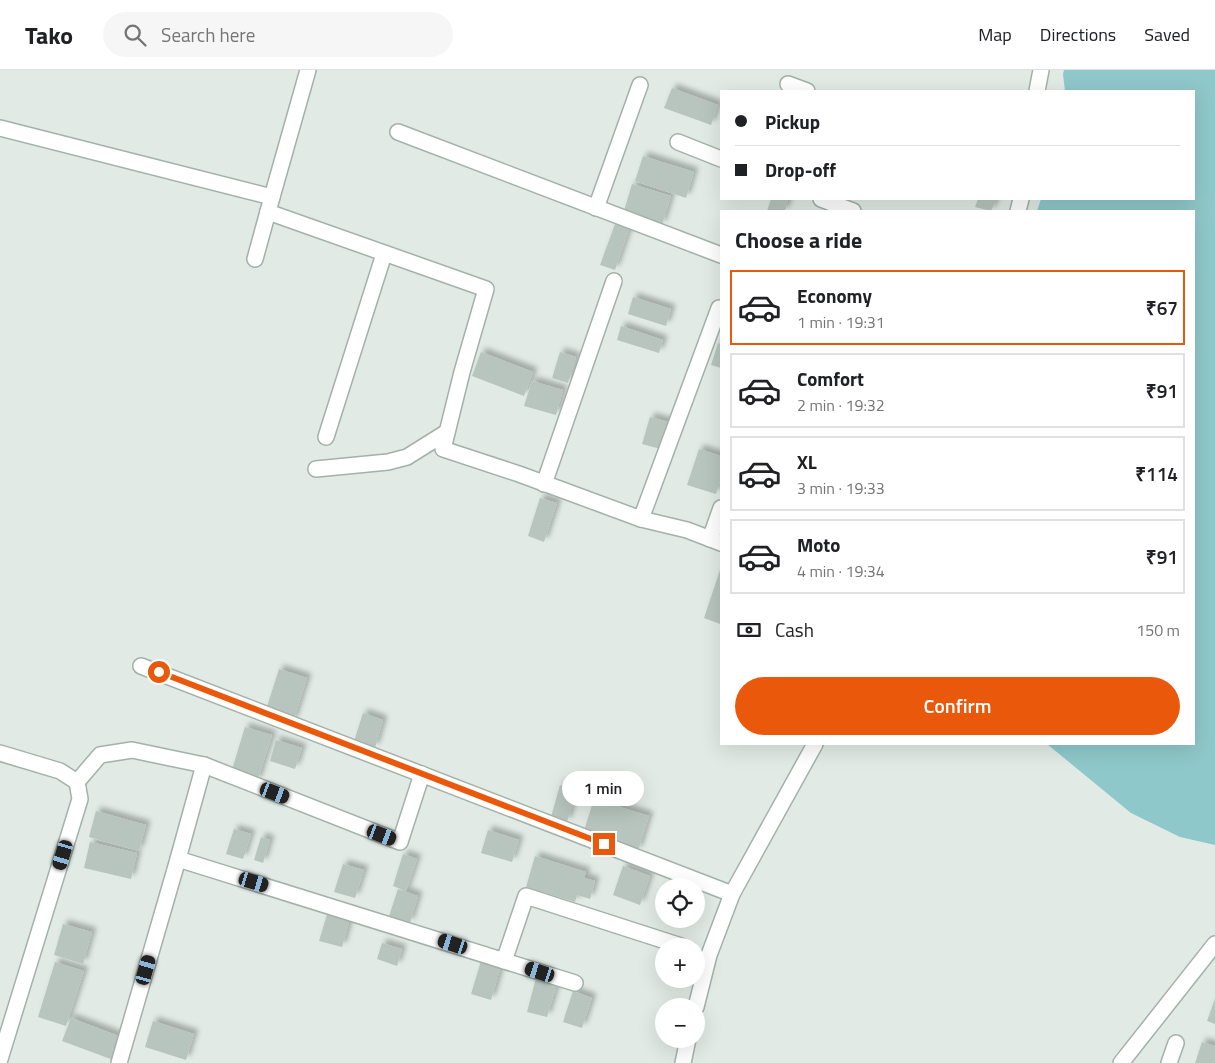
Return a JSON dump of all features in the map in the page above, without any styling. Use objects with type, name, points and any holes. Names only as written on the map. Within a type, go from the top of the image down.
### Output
[{"type":"street","points":[[255,259],[308,70]]},
{"type":"street","points":[[1037,90],[1039,70]]},
{"type":"street","points":[[788,84],[804,90]]},
{"type":"street","points":[[596,208],[640,85]]},
{"type":"street","points":[[0,128],[272,197]]},
{"type":"street","points":[[398,132],[720,255]]},
{"type":"street","points":[[678,142],[720,159]]},
{"type":"street","points":[[825,200],[850,210]]},
{"type":"street","points":[[268,212],[486,289],[462,372],[443,449],[519,474],[641,519],[687,530],[716,541],[720,515]]},
{"type":"street","points":[[326,437],[384,254]]},
{"type":"street","points":[[544,484],[614,281]]},
{"type":"street","points":[[641,519],[719,308]]},
{"type":"street","points":[[316,469],[388,462],[407,457],[447,432]]},
{"type":"street","points":[[141,666],[732,894]]},
{"type":"street","points":[[705,947],[732,894],[814,745]]},
{"type":"street","points":[[77,782],[100,756],[132,750],[204,765],[400,842],[422,774]]},
{"type":"street","points":[[0,753],[60,771],[77,782],[80,799],[0,1059]]},
{"type":"street","points":[[119,1063],[204,765]]},
{"type":"street","points":[[178,859],[576,983]]},
{"type":"street","points":[[504,960],[526,896],[656,938]]},
{"type":"street","points":[[1121,1063],[1215,944]]},
{"type":"street","points":[[1169,1063],[1176,1043]]},
{"type":"street","points":[[683,1063],[686,1048]]},
{"type":"water","points":[[1064,70],[1215,70],[1215,845],[1180,837],[1131,813],[1048,745],[1195,745],[1195,210],[1037,210],[1041,200],[1195,200],[1195,90],[1065,90]]},
{"type":"building","points":[[672,88],[718,105],[711,125],[664,108]]},
{"type":"building","points":[[643,156],[694,172],[686,198],[635,181]]},
{"type":"building","points":[[632,184],[671,196],[662,225],[623,214]]},
{"type":"building","points":[[771,200],[788,200],[785,210],[767,210]]},
{"type":"building","points":[[978,200],[996,200],[991,210],[975,207]]},
{"type":"building","points":[[615,224],[629,229],[615,270],[600,265]]},
{"type":"building","points":[[633,297],[671,309],[666,326],[628,314]]},
{"type":"building","points":[[621,326],[663,340],[659,353],[617,340]]},
{"type":"building","points":[[718,343],[720,344],[720,368],[711,365]]},
{"type":"building","points":[[481,352],[533,372],[524,396],[472,376]]},
{"type":"building","points":[[560,352],[576,357],[568,383],[552,378]]},
{"type":"building","points":[[532,381],[563,390],[556,415],[524,406]]},
{"type":"building","points":[[650,417],[672,423],[664,450],[642,444]]},
{"type":"building","points":[[699,449],[720,456],[720,481],[716,494],[687,485]]},
{"type":"building","points":[[540,498],[557,503],[544,542],[528,536]]},
{"type":"building","points":[[720,570],[720,624],[704,618]]},
{"type":"building","points":[[279,669],[307,678],[293,722],[265,713]]},
{"type":"building","points":[[363,713],[383,720],[375,748],[354,741]]},
{"type":"building","points":[[245,727],[272,735],[257,782],[231,773]]},
{"type":"building","points":[[276,740],[302,748],[295,769],[270,761]]},
{"type":"building","points":[[560,785],[577,790],[567,822],[551,817]]},
{"type":"building","points":[[594,799],[649,816],[638,851],[583,834]]},
{"type":"building","points":[[96,811],[146,825],[139,851],[89,837]]},
{"type":"building","points":[[234,829],[251,834],[243,859],[226,854]]},
{"type":"building","points":[[488,830],[519,840],[512,862],[481,853]]},
{"type":"building","points":[[261,837],[270,840],[263,863],[254,860]]},
{"type":"building","points":[[90,842],[137,853],[131,879],[84,868]]},
{"type":"building","points":[[403,854],[417,859],[406,891],[393,886]]},
{"type":"building","points":[[535,856],[586,872],[584,878],[595,881],[590,899],[577,895],[575,902],[526,887]]},
{"type":"building","points":[[343,864],[364,870],[355,898],[334,892]]},
{"type":"building","points":[[623,866],[650,876],[640,905],[613,895]]},
{"type":"building","points":[[398,889],[418,896],[410,923],[389,916]]},
{"type":"building","points":[[329,908],[351,915],[342,947],[319,941]]},
{"type":"building","points":[[63,924],[92,932],[83,964],[54,955]]},
{"type":"building","points":[[382,943],[402,949],[397,966],[377,959]]},
{"type":"building","points":[[481,961],[501,966],[491,1000],[471,994]]},
{"type":"building","points":[[55,962],[84,971],[66,1026],[38,1017]]},
{"type":"building","points":[[536,978],[557,984],[547,1017],[527,1012]]},
{"type":"building","points":[[573,991],[592,998],[582,1028],[563,1022]]},
{"type":"building","points":[[1215,999],[1215,1024],[1207,1021]]},
{"type":"building","points":[[71,1018],[124,1038],[116,1061],[62,1041]]},
{"type":"building","points":[[153,1021],[194,1034],[186,1060],[145,1047]]},
{"type":"building","points":[[1202,1042],[1215,1046],[1215,1063],[1195,1063]]},
{"type":"route","points":[[159,672],[604,844]]}]
